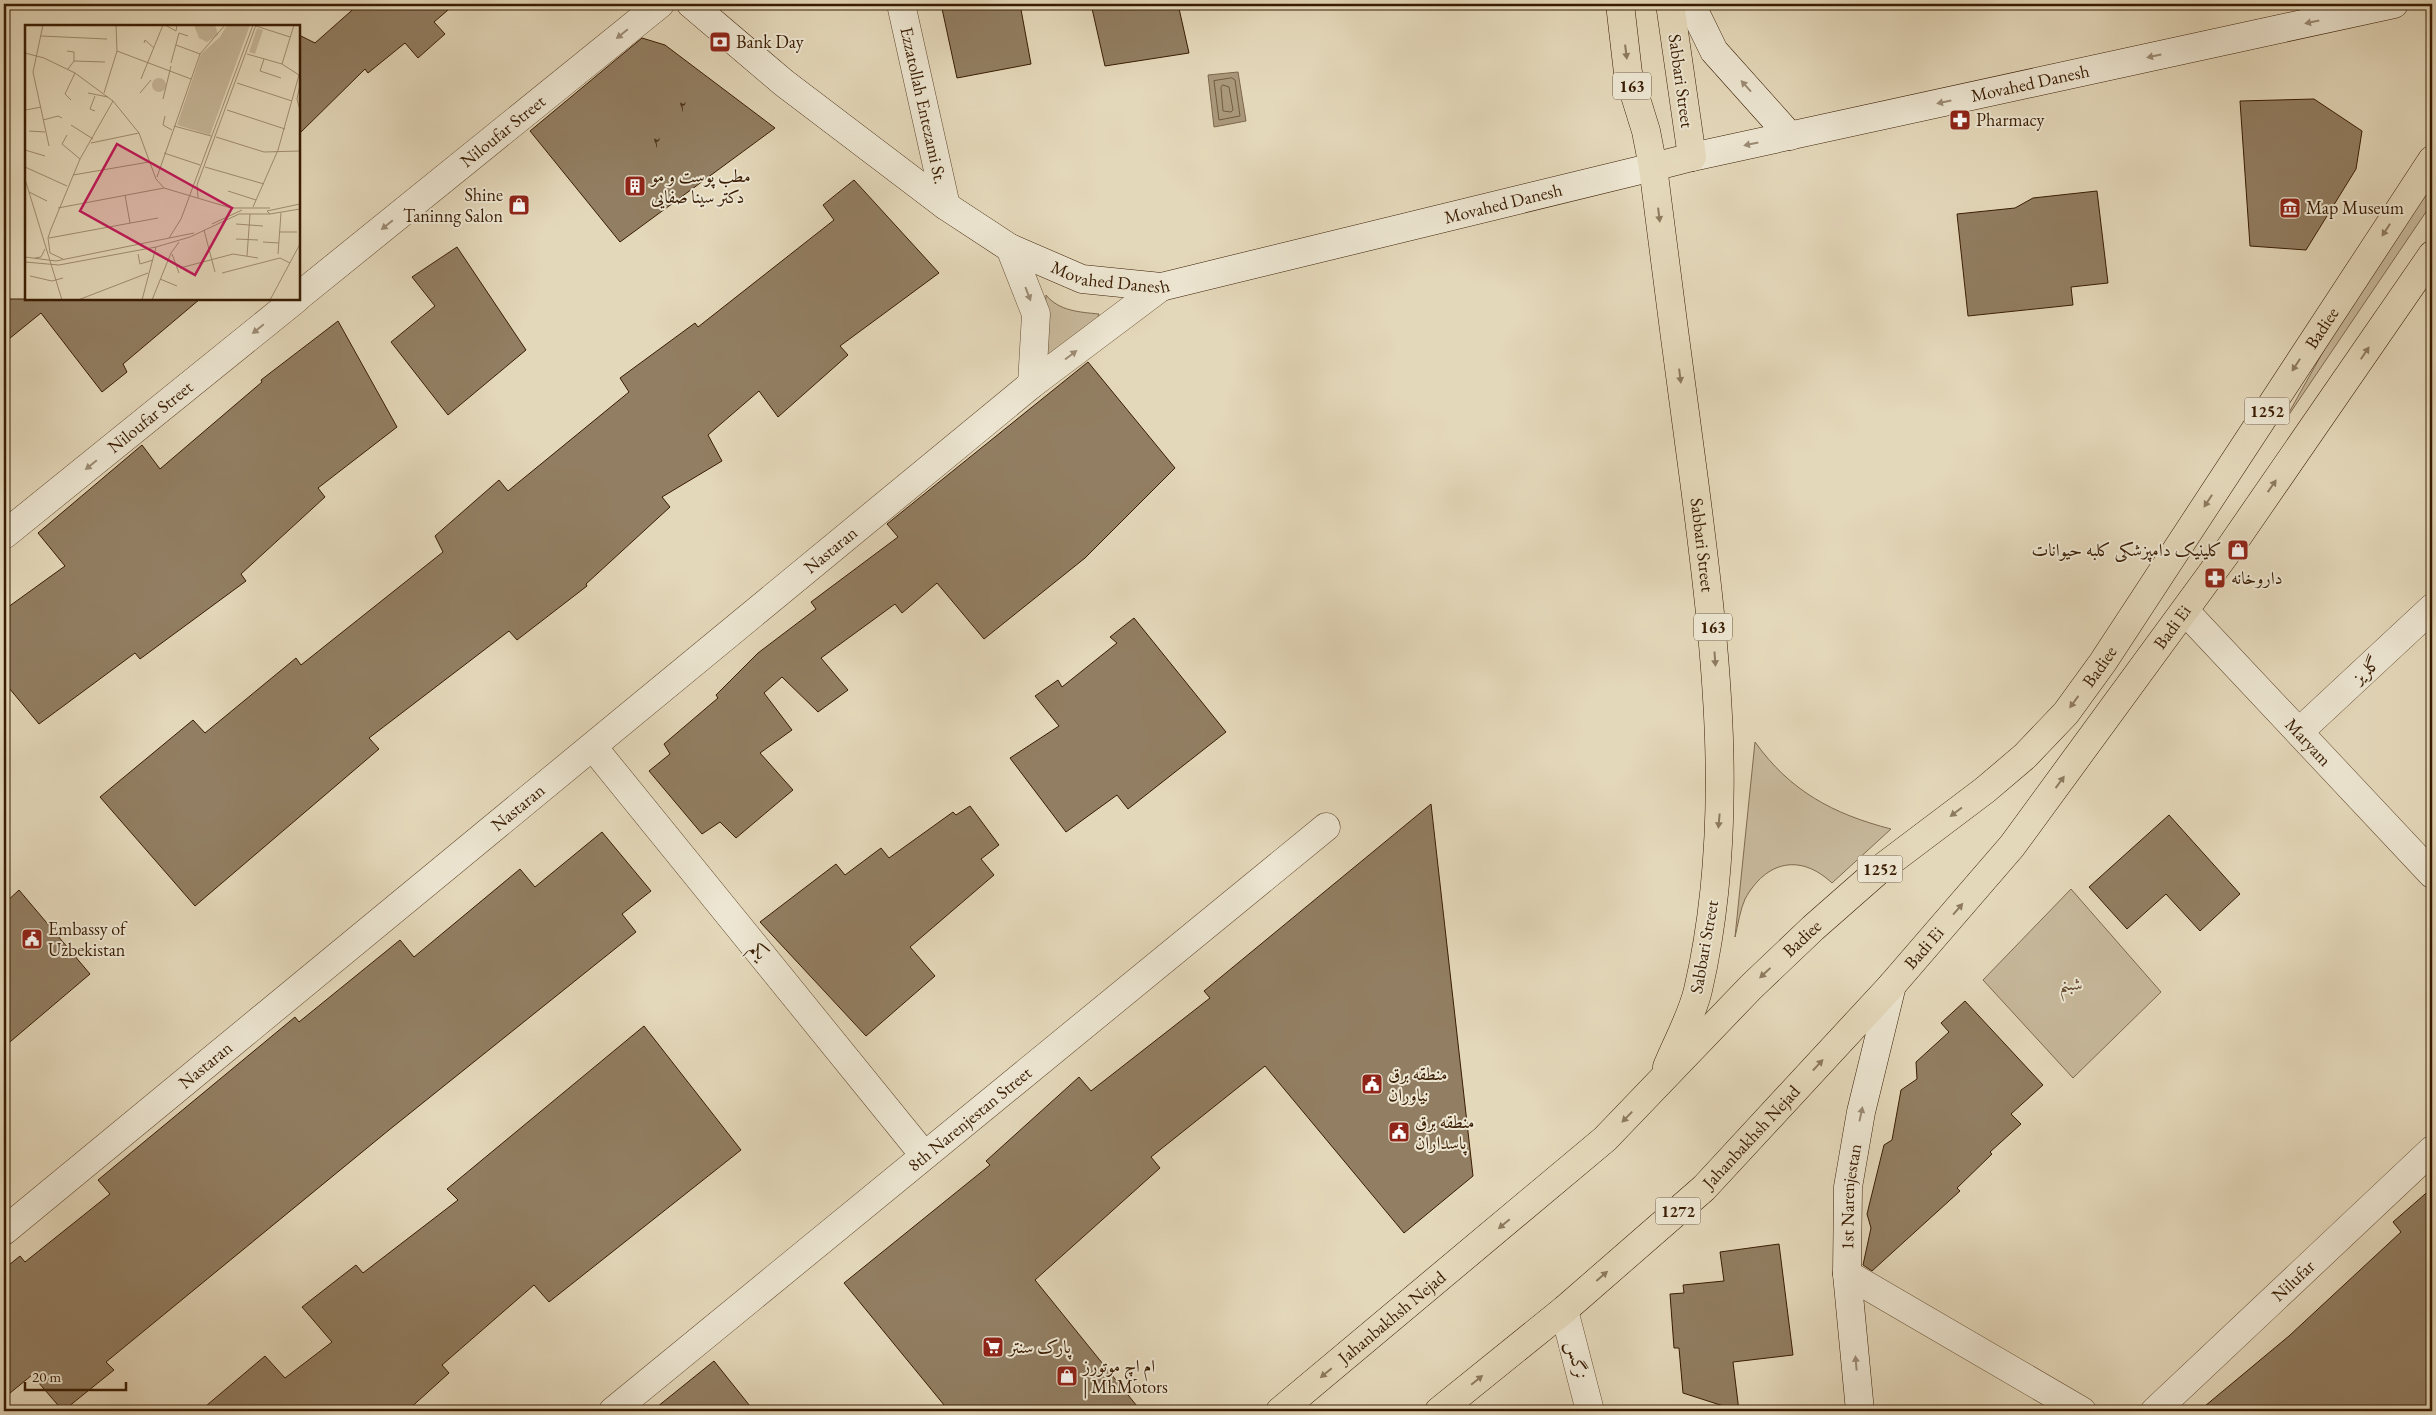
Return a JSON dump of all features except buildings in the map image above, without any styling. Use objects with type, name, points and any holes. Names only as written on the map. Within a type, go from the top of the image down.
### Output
[{"type":"main road","name":"Sabbari Street","points":[[1620,4],[1628,73],[1646,131],[1653,167],[1712,622],[1719,721],[1720,808],[1711,920],[1697,993],[1660,1082]]},
{"type":"main road","name":"Sabbari Street","points":[[1670,4],[1692,158]]},
{"type":"main road","name":"Movahed Danesh","points":[[1653,167],[1692,158]]},
{"type":"main road","name":"Badiee","points":[[1660,1082],[1751,987],[1813,928],[1879,870],[1985,790],[2025,756],[2066,713],[2103,662],[2432,160]]},
{"type":"main road","name":"Badi Ei","points":[[1892,986],[2012,846],[2185,611],[2432,255]]},
{"type":"main road","name":"Jahanbakhsh Nejad","points":[[1439,1411],[1564,1310],[1704,1188],[1892,986]]},
{"type":"main road","name":"Jahanbakhsh Nejad","points":[[1280,1411],[1605,1139],[1660,1082]]},
{"type":"street","name":"Niloufar Street","points":[[300,295],[660,4]]},
{"type":"street","name":"Movahed Danesh","points":[[691,4],[784,83],[946,206],[1010,248],[1082,279],[1160,287],[1653,167]]},
{"type":"street","name":"Ezzatollah Entezami St.","points":[[902,4],[946,206]]},
{"type":"street","points":[[1692,4],[1714,51],[1790,136]]},
{"type":"street","name":"Movahed Danesh","points":[[1692,158],[2394,4]]},
{"type":"street","points":[[1010,248],[1036,314],[1032,384]]},
{"type":"street","name":"Nastaran","points":[[4,1231],[1032,384],[1160,287]]},
{"type":"street","name":"Niloufar Street","points":[[4,535],[295,300]]},
{"type":"street","name":"گلریز","points":[[2300,731],[2432,608]]},
{"type":"street","name":"Maryam","points":[[2185,611],[2300,731],[2432,874]]},
{"type":"street","name":"یکم","points":[[593,746],[924,1155]]},
{"type":"street","name":"8th Narenjestan Street","points":[[613,1411],[1326,827]]},
{"type":"street","name":"1st Narenjestan","points":[[1860,1411],[1847,1274],[1848,1187],[1861,1112],[1892,986]]},
{"type":"street","name":"Nilufar","points":[[2155,1411],[2432,1150]]},
{"type":"street","points":[[1847,1274],[2082,1411]]},
{"type":"street","name":"نرگس","points":[[1564,1310],[1590,1411]]},
{"type":"green space","points":[[2432,173],[2432,203],[2282,425],[2374,261]]},
{"type":"green space","points":[[1046,295],[1063,308],[1099,314],[1093,329],[1042,361]]},
{"type":"green space","points":[[1755,742],[1783,774],[1814,798],[1850,816],[1891,829],[1832,883],[1808,867],[1796,865],[1773,869],[1753,886],[1745,899],[1735,937]]},
{"type":"green space","name":"شبنم","points":[[2071,889],[2161,992],[2073,1078],[1983,980]]},
{"type":"water","points":[[1238,72],[1246,121],[1214,127],[1208,75]]},
{"type":"place","name":"Bank Day","points":[[720,42]]},
{"type":"place","name":"Pharmacy","points":[[1960,120]]},
{"type":"place","name":"مطب پوست و مو دکتر سینا صفایی","points":[[635,186]]},
{"type":"place","name":"Shine Taninng Salon","points":[[519,205]]},
{"type":"place","name":"Map Museum","points":[[2290,208]]},
{"type":"place","name":"کلینیک دامپزشکی کلبه حیوانات","points":[[2238,550]]},
{"type":"place","name":"داروخانه","points":[[2215,578]]},
{"type":"place","name":"Embassy of Uzbekistan","points":[[32,939]]},
{"type":"place","name":"منطقه برق نیاوران","points":[[1372,1084]]},
{"type":"place","name":"منطقه برق پاسداران","points":[[1399,1132]]},
{"type":"place","name":"پارک سنتر","points":[[993,1347]]},
{"type":"place","name":"ام اچ موتورز | MhMotors","points":[[1067,1376]]}]
